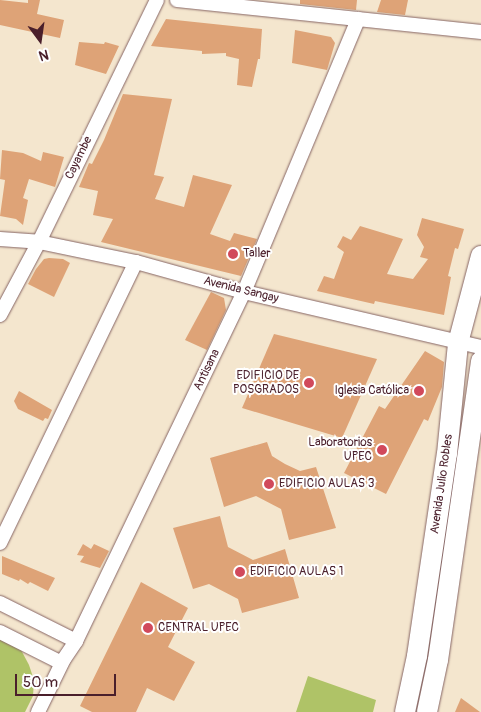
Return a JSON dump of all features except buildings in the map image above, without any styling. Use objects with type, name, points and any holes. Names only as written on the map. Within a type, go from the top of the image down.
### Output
[{"type":"main road","name":"Avenida Julio Robles","points":[[405,712],[417,656],[447,454],[458,342],[481,256]]},
{"type":"main road","name":"Avenida Julio Robles","points":[[427,712],[438,660],[481,361]]},
{"type":"street","name":"Cayambe","points":[[0,315],[39,242],[157,0]]},
{"type":"street","points":[[177,0],[481,32]]},
{"type":"street","name":"Antisana","points":[[38,712],[62,663],[76,641],[244,292],[358,19]]},
{"type":"street","name":"Avenida Sangay","points":[[0,239],[39,242],[136,262],[244,292],[481,347]]},
{"type":"street","points":[[0,543],[136,262]]},
{"type":"street","points":[[0,603],[76,641]]},
{"type":"street","points":[[0,632],[62,663]]},
{"type":"green space","points":[[0,638],[20,648],[29,665],[34,680],[33,696],[25,712],[0,712]]},
{"type":"green space","points":[[308,676],[376,700],[373,712],[296,712]]},
{"type":"place","name":"Taller","points":[[233,254]]},
{"type":"place","name":"EDIFICIO DE POSGRADOS","points":[[309,383]]},
{"type":"place","name":"Iglesia Católica","points":[[419,391]]},
{"type":"place","name":"Laboratorios UPEC","points":[[382,450]]},
{"type":"place","name":"EDIFICIO AULAS 3","points":[[269,484]]},
{"type":"place","name":"EDIFICIO AULAS 1","points":[[240,572]]},
{"type":"place","name":"CENTRAL UPEC","points":[[148,628]]}]
